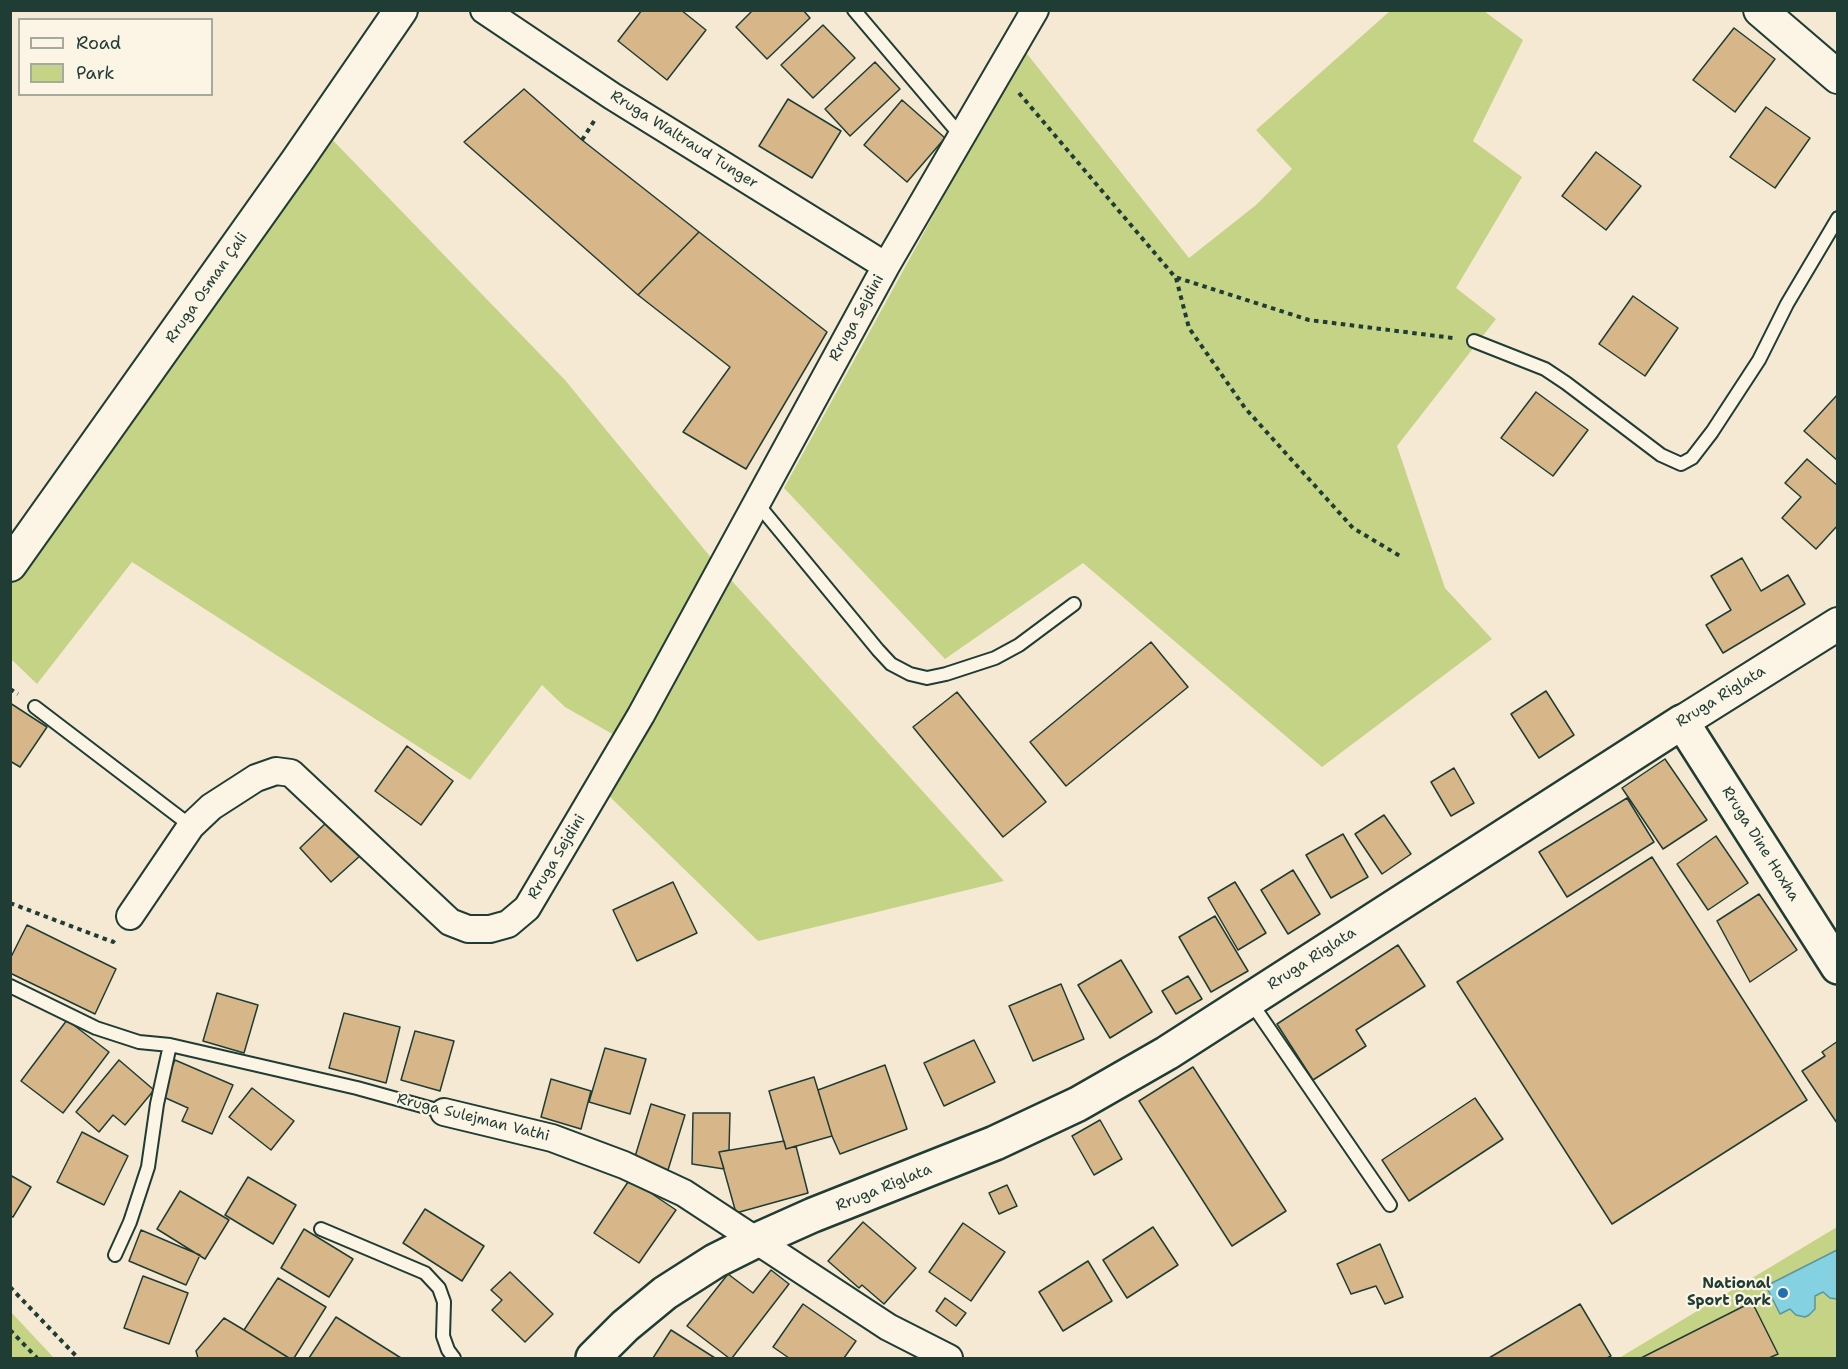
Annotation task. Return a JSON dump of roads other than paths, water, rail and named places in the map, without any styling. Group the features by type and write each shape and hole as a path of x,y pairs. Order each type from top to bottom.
{"main road":[{"name":"Rruga Dine Hoxha","path":"1682,722 1838,967"},
{"name":"Rruga Riglata","path":"593,1359 625,1326 665,1293 715,1262 757,1240 994,1143 1078,1104 1167,1053 1682,722"}],"street":[{"name":"Rruga Osman Çali","path":"10,565 283,181 401,10"},
{"name":"Rruga Waltraud Tunger","path":"484,10 612,96 886,266"},
{"name":"Rruga Sejdini","path":"130,916 191,826 212,807 256,778 276,771 291,773 450,922 468,929 490,929 508,924 527,908 641,715 886,266 1035,10"},
{"path":"1760,10 1838,78"},
{"name":"Rruga Riglata","path":"1682,722 1838,624"},
{"name":"Rruga Sulejman Vathi","path":"444,1112 552,1138 624,1165 684,1193 888,1327 949,1359"}],"lane":[{"path":"854,10 961,136"},
{"path":"1474,341 1545,369 1661,455 1681,464 1692,458 1712,432 1759,360 1787,304 1838,218"},
{"path":"756,502 878,650 891,664 910,674 927,678 995,658 1019,645 1074,604"},
{"path":"35,707 191,826"},
{"name":"Rruga Sulejman Vathi","path":"10,986 96,1028 139,1042 170,1045 357,1088 444,1112"},
{"path":"1249,1000 1390,1205"},
{"path":"115,1255 130,1222 148,1167 157,1104 170,1045"},
{"path":"321,1228 425,1273 439,1288 444,1302 443,1336 454,1359"}],"water":[{"path":"1837,1250 1837,1299 1830,1298 1823,1292 1815,1296 1815,1309 1809,1315 1805,1317 1796,1315 1790,1309 1780,1314 1766,1286"}],"place":[{"name":"National Sport Park","path":"1783,1293"}]}
